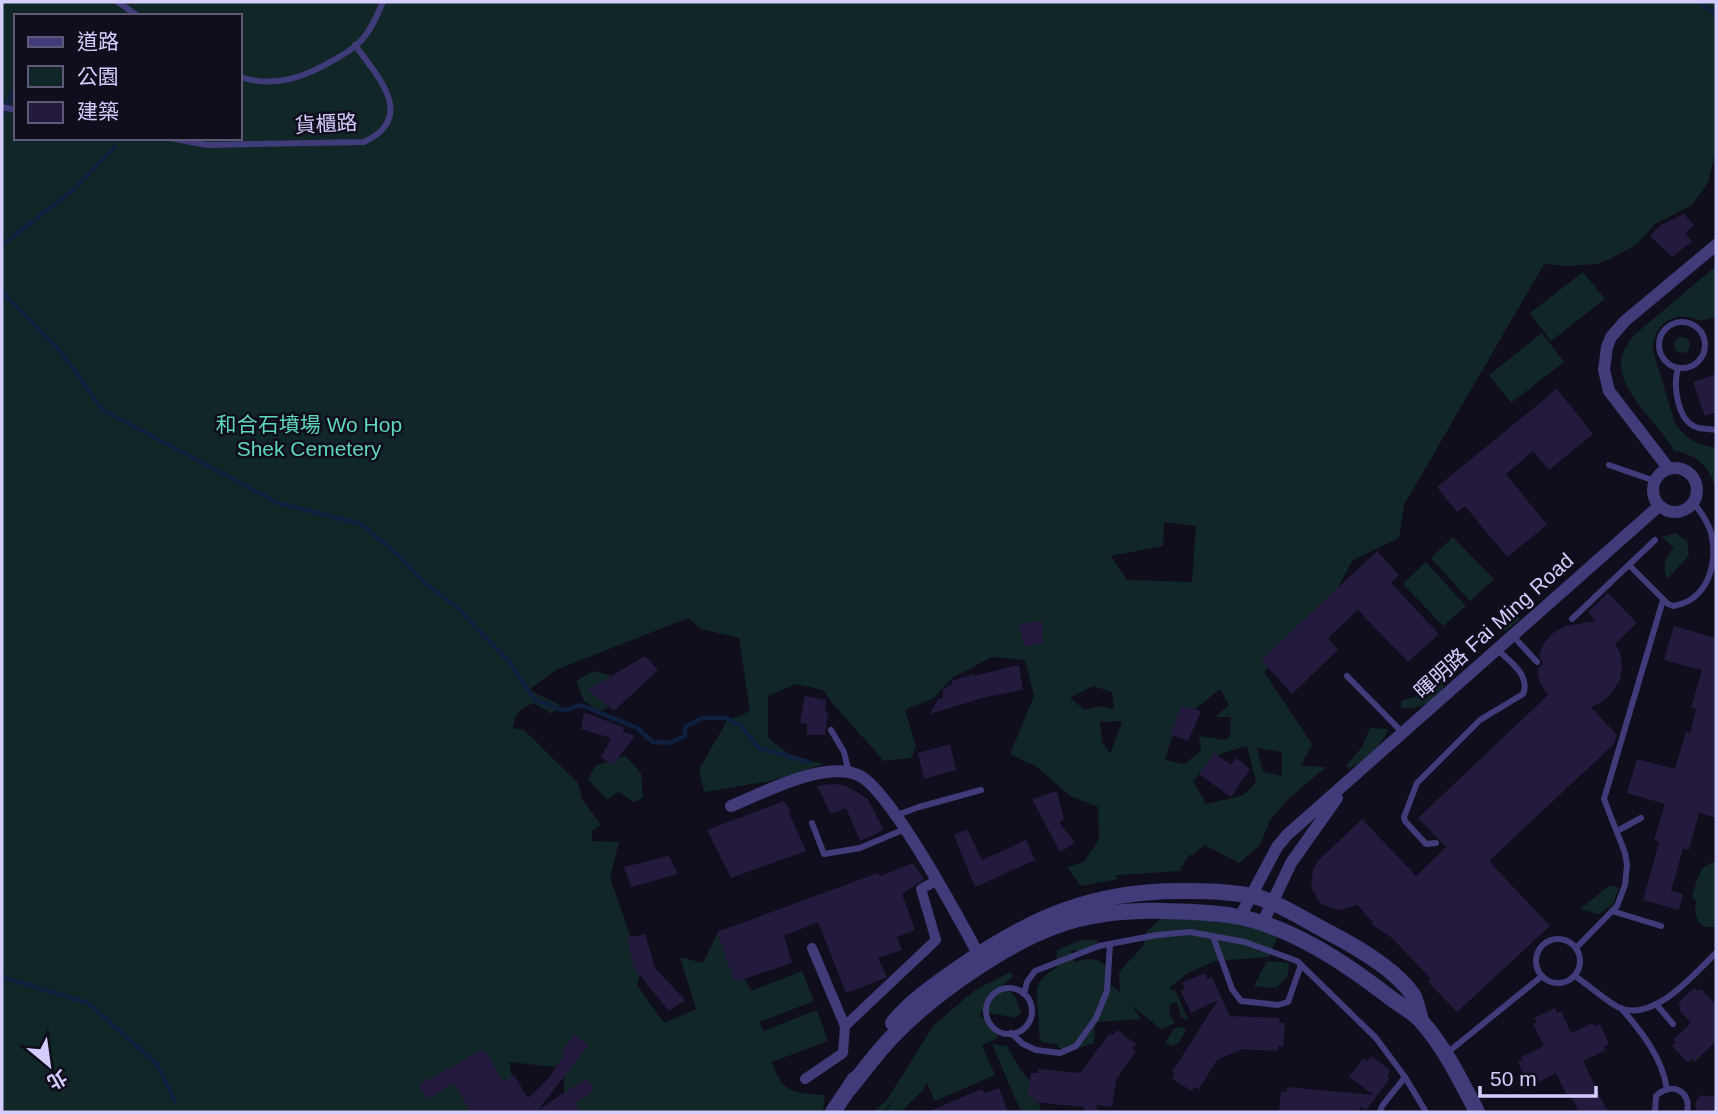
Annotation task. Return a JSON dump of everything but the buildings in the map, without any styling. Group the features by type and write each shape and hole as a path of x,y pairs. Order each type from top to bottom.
{"street":[{"path":"1669,469 1609,391 1604,370 1607,347 1611,337 1625,321 1716,244"},
{"path":"1669,469 1682,469 1693,477 1698,490 1694,503 1677,513 1659,506 1653,494 1655,481 1669,469"},
{"name":"暉明路 Fai Ming Road","path":"1240,917 1277,847 1287,835 1659,506"},
{"path":"731,806 807,776 825,772 859,775 873,786 905,829 981,959"},
{"name":"暉明路 Fai Ming Road","path":"1262,924 1290,863 1354,775"},
{"path":"845,1026 936,940 921,890 936,881"},
{"path":"834,1112 889,1040 981,959 1025,927 1096,899 1139,892 1209,891 1250,896 1271,903 1355,946 1389,971 1413,995 1421,1020"},
{"path":"981,959 1052,927 1103,914 1132,910 1240,917 1298,939 1351,968 1421,1020 1446,1054 1477,1112"},
{"path":"805,1079 843,1053 845,1026 812,948"}],"lane":[{"path":"118,2 135,14"},
{"path":"242,78 256,82 280,82 315,71 365,37 383,2"},
{"name":"貨櫃路","path":"181,140 207,145 364,142 378,135 386,128 391,116 386,89 355,45"},
{"path":"1683,321 1701,331 1705,351 1698,363 1678,368 1665,362 1659,343 1664,330 1683,321"},
{"path":"1678,368 1675,386 1686,419 1698,428 1716,429"},
{"path":"1609,465 1655,481"},
{"path":"1629,565 1668,604 1679,605 1697,595 1705,587 1715,566 1713,527 1694,503"},
{"path":"1572,619 1655,540"},
{"path":"1576,948 1620,900 1627,865 1604,799 1663,600"},
{"path":"1512,635 1536,662"},
{"path":"1436,843 1426,844 1405,821 1412,791 1480,720 1518,697 1526,689 1523,676 1497,649"},
{"path":"1348,676 1403,733"},
{"path":"831,730 844,752 849,773"},
{"path":"895,816 981,790"},
{"path":"1617,831 1641,818"},
{"path":"812,823 824,855 860,848 905,829"},
{"path":"1612,911 1661,926"},
{"path":"1024,994 1027,982 1035,971 1110,944 1190,932 1245,942 1297,961 1376,1038 1405,1077 1426,1112"},
{"path":"1213,936 1233,989 1241,1001 1278,1005 1288,1002 1301,965"},
{"path":"1557,939 1571,943 1576,948 1581,962 1575,976 1569,981 1555,983 1542,976 1536,964 1536,956 1544,944 1557,939"},
{"path":"1011,1033 1023,1044 1037,1050 1060,1054 1076,1046 1096,1018 1107,991 1110,944"},
{"path":"1621,1008 1638,1009 1656,1004 1672,995 1716,953"},
{"path":"1446,1054 1542,976"},
{"path":"1575,976 1621,1008 1645,1034 1666,1080 1667,1089"},
{"path":"1004,988 1018,990 1024,994 1029,1000 1031,1015 1023,1028 1011,1033 1001,1032 989,1022 986,1009 992,995 1004,988"},
{"path":"1656,1004 1673,1024"},
{"path":"1380,1112 1405,1077"},
{"path":"1655,1112 1657,1096 1667,1089 1676,1089 1685,1095 1689,1106 1687,1112"}],"green space":[{"name":"和合石墳場 Wo Hop Shek Cemetery","path":"2,2 1716,2 1716,151 1708,183 1692,205 1655,224 1637,244 1612,258 1598,264 1544,264 1404,505 1399,538 1353,560 1320,620 1264,672 1312,744 1301,766 1326,767 1288,799 1271,819 1259,846 1239,863 1205,845 1189,855 1180,871 1120,875 1115,876 1119,879 1081,886 1067,867 1084,862 1099,839 1098,807 1070,796 1037,767 1010,754 1034,696 1025,660 992,657 952,678 934,698 905,710 916,746 911,758 884,761 823,690 796,684 768,696 768,738 793,757 824,764 771,781 704,792 699,769 727,721 750,711 739,638 701,629 688,618 556,670 529,690 560,705 552,714 534,703 529,705 519,712 513,728 524,730 578,783 582,799 601,825 592,831 592,841 619,842 610,878 641,966 637,985 664,1023 696,1009 680,957 703,963 720,928 751,991 802,971 814,1001 760,1022 763,1031 817,1010 828,1041 772,1062 780,1080 791,1090 825,1095 823,1112 564,1112 564,1068 509,1062 519,1112 2,1112","holes":["1164,522 1196,526 1192,582 1127,580 1111,556 1163,546","1093,686 1112,692 1114,709 1102,706 1085,710 1070,698","1220,689 1229,705 1215,717 1231,717 1230,737 1226,740 1199,736 1201,751 1184,764 1165,760 1176,725","1122,721 1110,754 1102,742 1100,722","1247,746 1256,782 1244,795 1206,804 1193,781 1214,756","1257,748 1282,752 1282,776 1263,772"]},
{"path":"1716,266 1716,317 1700,321 1682,316 1667,321 1657,333 1653,351 1675,423 1693,440 1716,448 1716,489 1706,468 1690,455 1674,451 1641,408 1626,384 1621,361 1633,336"},
{"path":"1583,272 1605,299 1551,341 1530,313"},
{"path":"1542,333 1564,362 1511,403 1489,375"},
{"path":"1679,337 1685,337 1690,345 1688,351 1679,353 1674,348 1674,342"},
{"path":"1676,533 1687,541 1689,555 1667,579 1665,562 1674,547 1662,537"},
{"path":"1453,537 1494,579 1470,601 1431,558"},
{"path":"1426,562 1466,606 1443,626 1403,584"},
{"path":"1515,607 1520,619 1506,631 1500,623 1508,611"},
{"path":"594,671 626,680 607,708 599,711 584,701 576,681"},
{"path":"1438,679 1444,686 1431,701 1420,706 1401,708 1401,701 1415,697"},
{"path":"1370,728 1388,729 1373,752 1350,768 1346,766 1362,747"},
{"path":"625,756 641,773 643,798 634,802 618,792 607,800 588,779 595,766"},
{"path":"1716,862 1716,927 1706,927 1698,922 1696,901 1692,897 1702,870 1710,863"},
{"path":"1610,885 1619,888 1613,904 1599,914 1580,909"},
{"path":"1229,911 1279,934 1269,957 1215,961 1188,973 1170,987 1173,992 1175,989 1188,1020 1181,1017 1177,1002 1170,1004 1169,1014 1175,1023 1161,1029 1131,1005 1141,1019 1098,1022 1095,1026 1094,1043 1064,1053 1056,1044 1041,1042 1037,990 1044,977 1056,968 1057,950 1081,940 1098,940 1093,952 1071,950 1075,962 1092,959 1107,966 1108,983 1120,992 1119,972 1144,945 1146,932 1161,918"},
{"path":"1267,961 1289,963 1288,976 1276,988 1254,986"},
{"path":"1010,972 1013,976 1003,985 1016,998 1021,1012 1016,1018 981,1011 980,1017 992,1021 998,1038 982,1045 995,1075 935,1101 927,1083 901,1112 885,1112 899,1092 883,1112 872,1112 886,1101 934,1025 975,990"},
{"path":"1183,1027 1186,1031 1179,1042 1173,1046 1165,1043 1174,1028"},
{"path":"992,1044 1007,1046 1030,1081 1042,1112 1021,1112"}],"waterway":[{"path":"1700,2 1716,15"},
{"path":"2,116 14,89"},
{"path":"2,245 72,191 115,147"},
{"path":"2,292 61,352 103,410 278,503 361,524 397,554 425,583 457,607 511,664 536,700 567,710 581,705 637,728 653,742 669,743 685,736 685,727 702,718 726,718 740,725 759,748 809,762"},
{"path":"2,977 88,1003 157,1064 175,1101"}]}
